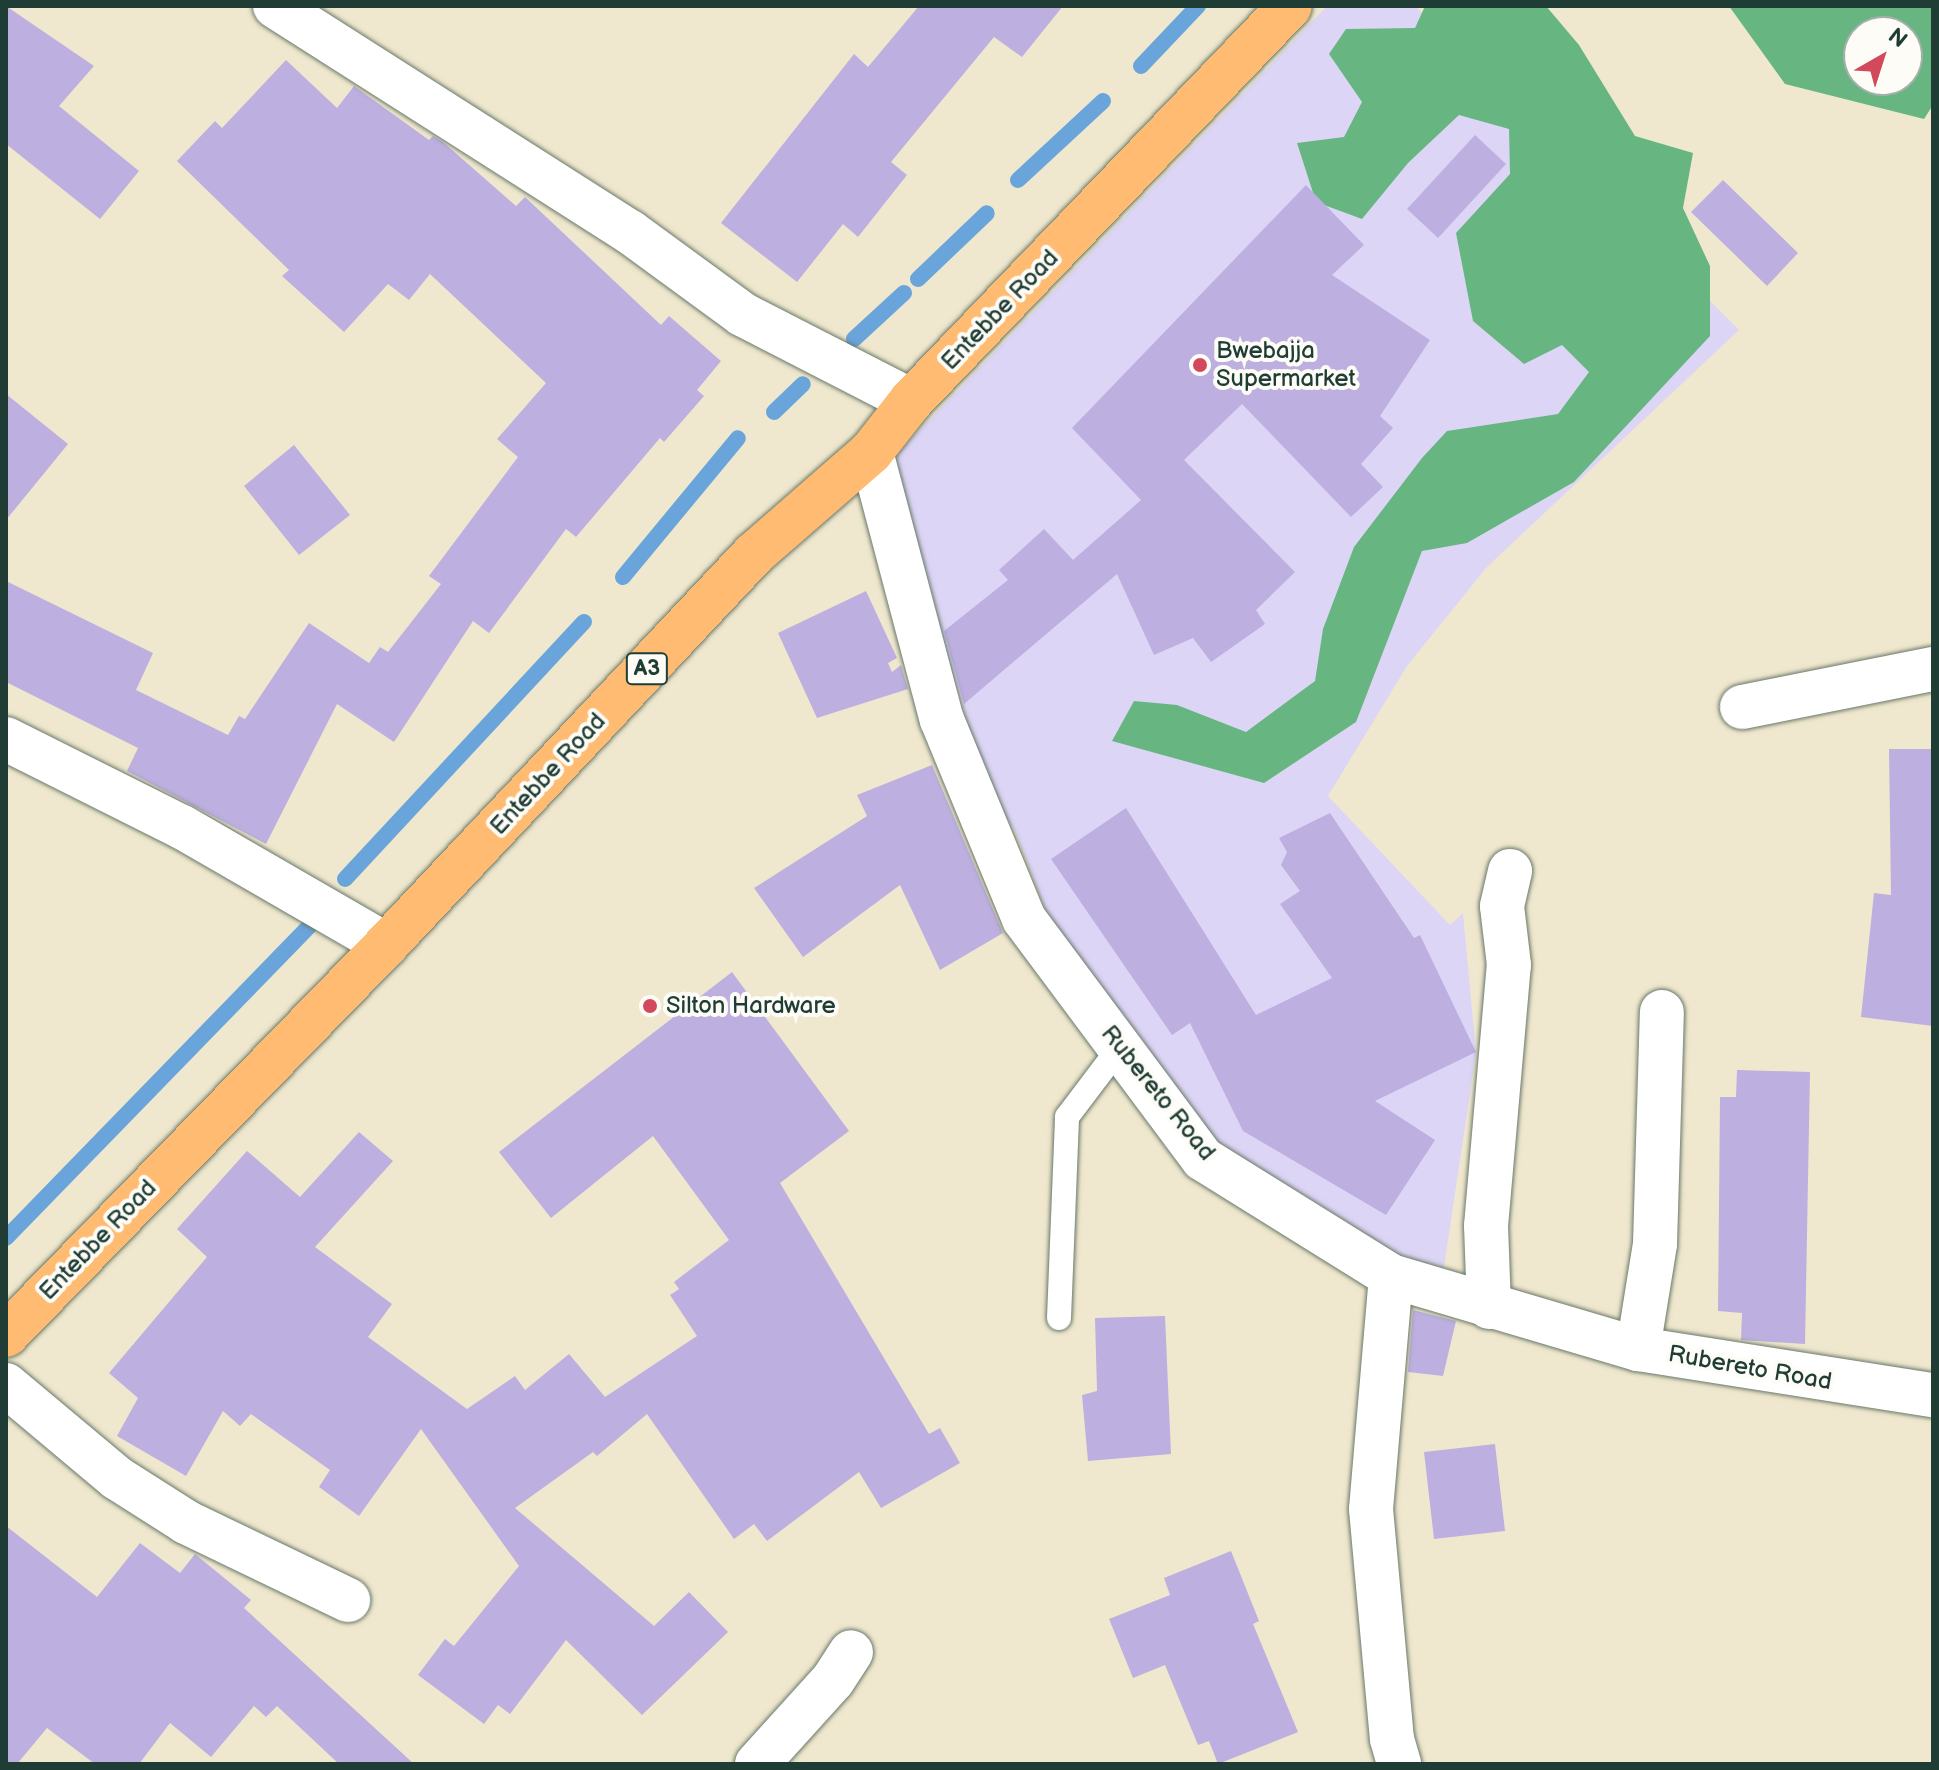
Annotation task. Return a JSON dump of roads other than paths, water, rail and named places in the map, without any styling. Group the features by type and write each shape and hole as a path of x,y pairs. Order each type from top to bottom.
{"main road":[{"name":"Entebbe Road","path":"6,1335 386,945 754,554 871,452 911,401 1290,6"}],"street":[{"path":"275,6 630,232 742,314 911,401"},
{"name":"Rubereto Road","path":"871,452 942,720 1024,919 1203,1159 1391,1276 1638,1349 1933,1395"},
{"path":"1742,707 1933,669"},
{"path":"6,739 182,827 386,945"},
{"path":"1489,1307 1486,1226 1509,965 1502,906 1510,871"},
{"path":"1638,1349 1655,1244 1662,1012"},
{"path":"1391,1276 1371,1509 1392,1739 1399,1764"},
{"path":"6,1385 117,1478 186,1522 348,1600"},
{"path":"757,1764 851,1652"}],"lane":[{"path":"1059,1318 1067,1117 1120,1047"}],"waterway":[{"path":"1141,66 1198,6"},
{"path":"1018,180 1103,101"},
{"path":"918,279 987,213"},
{"path":"854,339 904,293"},
{"path":"774,412 803,384"},
{"path":"623,577 738,438"},
{"path":"345,879 584,622"},
{"path":"6,1238 313,922"}],"place":[{"name":"Bwebajja Supermarket","path":"1200,365"},
{"name":"Silton Hardware","path":"650,1006"}]}
